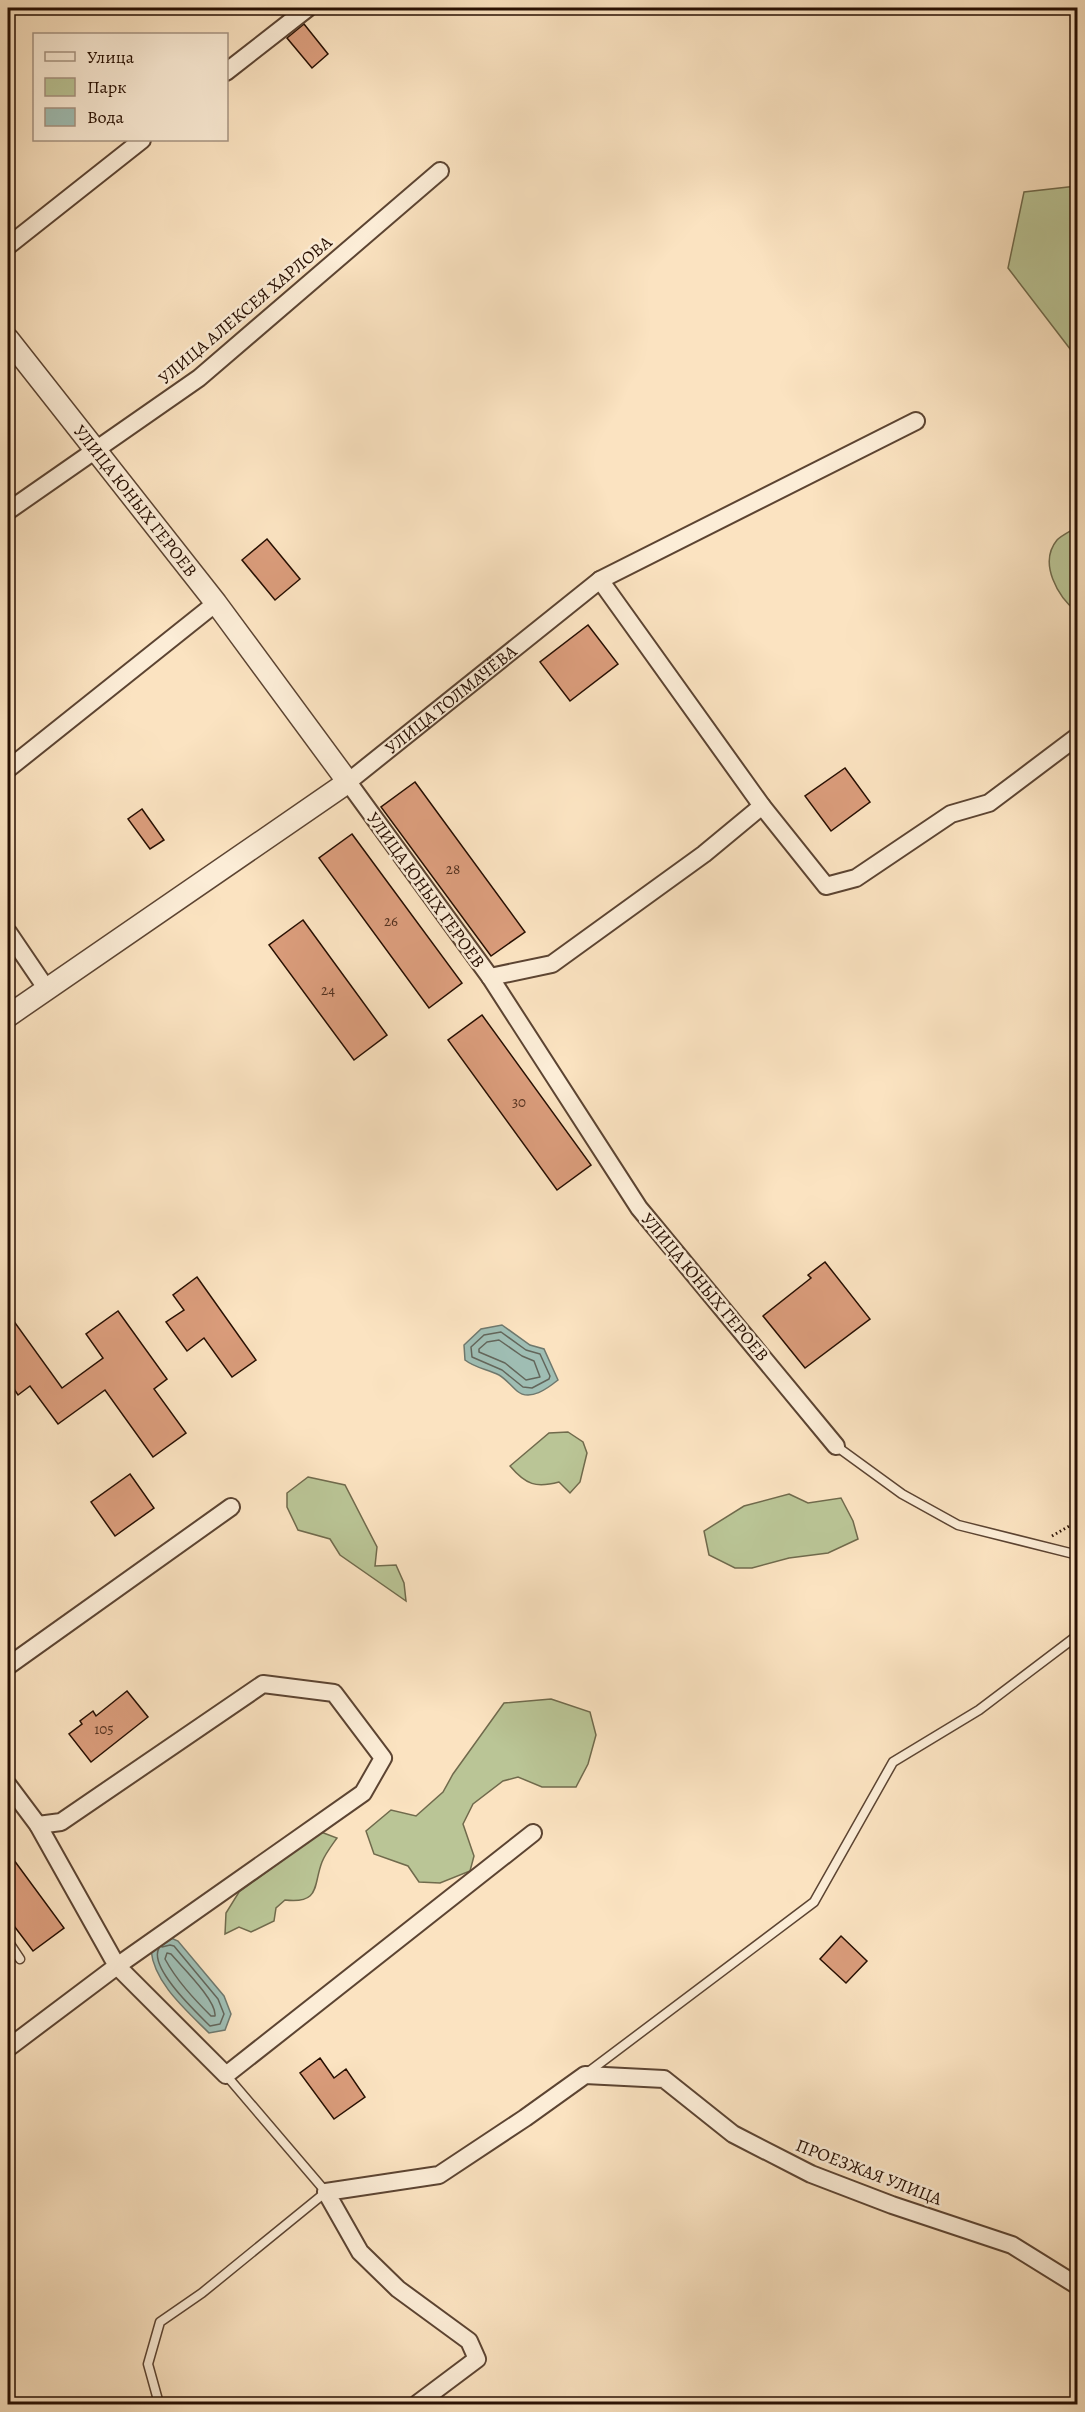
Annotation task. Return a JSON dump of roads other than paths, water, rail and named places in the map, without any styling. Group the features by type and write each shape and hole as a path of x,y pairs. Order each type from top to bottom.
{"street":[{"path":"228,70 308,8"},
{"path":"8,246 141,141"},
{"name":"УЛИЦА АЛЕКСЕЯ ХАРЛОВА","path":"8,511 199,378 440,171"},
{"name":"УЛИЦА ЮНЫХ ГЕРОЕВ","path":"8,339 94,452 216,603 490,977 639,1208 836,1446"},
{"name":"УЛИЦА ТОЛМАЧЁВА","path":"8,1016 348,782 600,580 916,421"},
{"path":"600,580 762,806 826,886 856,878 951,814 989,803 1077,736"},
{"path":"8,769 216,603"},
{"path":"490,977 552,964 704,854 762,806"},
{"path":"8,932 46,988"},
{"path":"8,1666 231,1507"},
{"path":"8,2049 117,1966 363,1793 383,1758 334,1693 263,1684 61,1822 38,1825"},
{"path":"8,1785 38,1825 117,1966 226,2075 532,1833"},
{"path":"417,2404 477,2360 469,2341 398,2289 360,2252 326,2192 439,2175 585,2075"},
{"name":"ПРОЕЗЖАЯ УЛИЦА","path":"585,2075 664,2079 733,2134 811,2174 892,2205 1012,2245 1077,2286"}],"lane":[{"path":"836,1446 902,1494 958,1525 1077,1555"},
{"path":"585,2075 814,1902 893,1762 980,1710 1077,1635"},
{"path":"8,1941 20,1959"},
{"path":"158,2400 148,2364 159,2322 202,2294 326,2192 226,2075"}],"water":[{"path":"502,1325 530,1345 544,1349 558,1380 539,1393 522,1394 499,1375 465,1360 464,1345 481,1329"},
{"path":"171,1938 178,1941 224,1996 231,2014 225,2030 209,2033 172,1995 158,1974 151,1950"}]}
